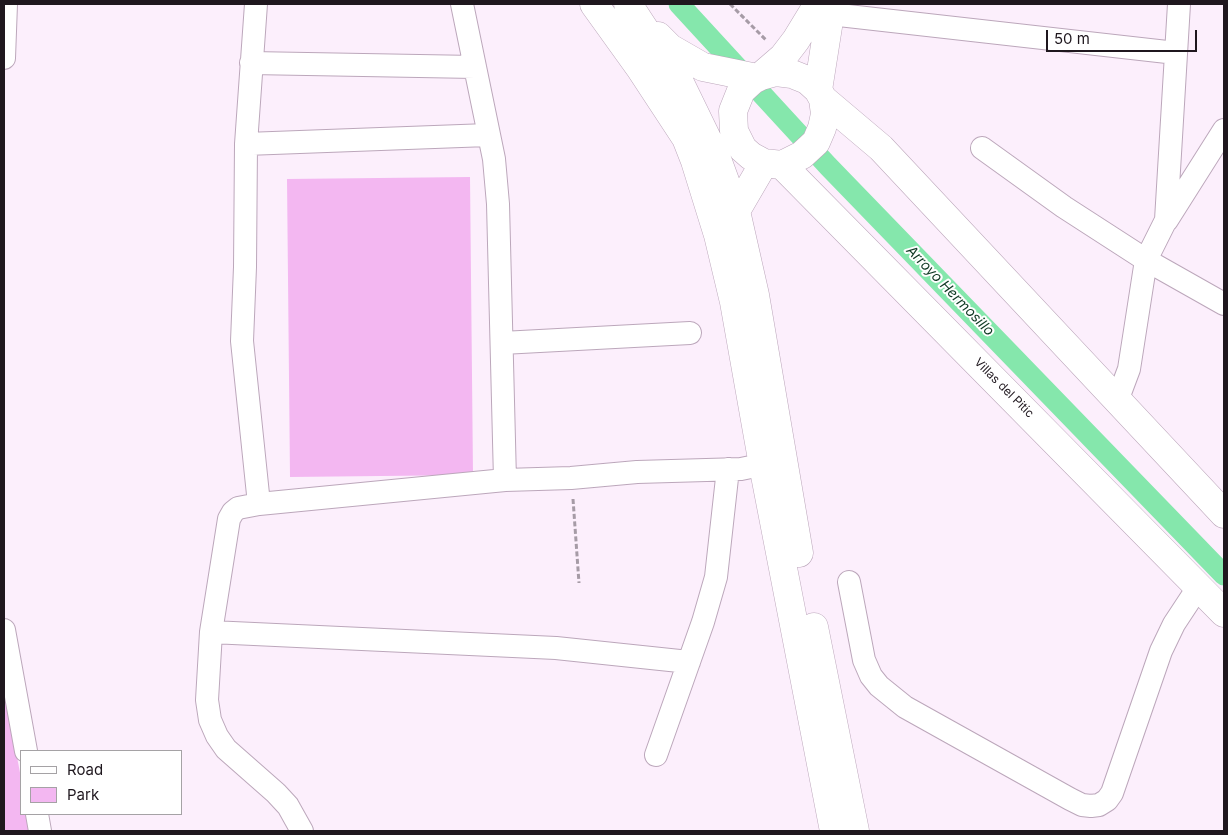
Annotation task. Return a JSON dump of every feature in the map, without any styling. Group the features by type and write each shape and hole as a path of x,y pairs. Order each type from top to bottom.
{"main road":[{"path":"594,4 700,146 736,211 755,295 774,462 834,831"},
{"path":"700,146 751,82 783,57 825,7"},
{"path":"736,211 783,156 822,128 825,114 821,95 825,7"},
{"path":"632,9 681,85 700,146 734,302 800,558 855,831"},
{"path":"632,9 670,48 703,67 751,82"},
{"path":"783,156 738,140 734,131 733,111 751,82 776,72 792,74 807,80 821,95 881,148 1224,514"},
{"path":"700,146 737,159 783,156"},
{"name":"Villas del Pitic","path":"783,156 1224,613"}],"street":[{"path":"4,58 6,4"},
{"path":"256,4 246,144 242,341 260,504"},
{"path":"462,4 494,159 498,204 505,480"},
{"path":"1166,220 1179,4"},
{"path":"825,7 1176,52"},
{"path":"251,62 475,67"},
{"path":"1117,401 1129,368 1146,260 1166,220 1224,130"},
{"path":"246,144 488,135"},
{"path":"982,148 1064,207 1146,260 1224,304"},
{"path":"502,343 690,332"},
{"path":"302,831 288,806 276,793 226,749 217,736 210,720 207,700 211,632 229,519 238,508 260,504 505,480 571,478 637,472 741,470 774,462"},
{"path":"656,754 689,662 716,577 728,469"},
{"path":"849,582 864,660 871,676 879,686 905,707 1070,799 1082,805 1090,806 1099,805 1112,794 1161,651 1174,624 1199,586"},
{"path":"4,630 26,750"},
{"path":"211,632 556,648 689,662"},
{"path":"37,815 40,831"}],"path":[{"path":"730,4 783,57"},
{"path":"571,478 579,583"}],"green space":[{"path":"470,177 473,475 290,477 287,179"},
{"path":"4,688 20,773 20,815 28,815 32,831 4,831"}],"waterway":[{"name":"Arroyo Hermosillo","path":"679,4 828,166 1224,575"}]}
